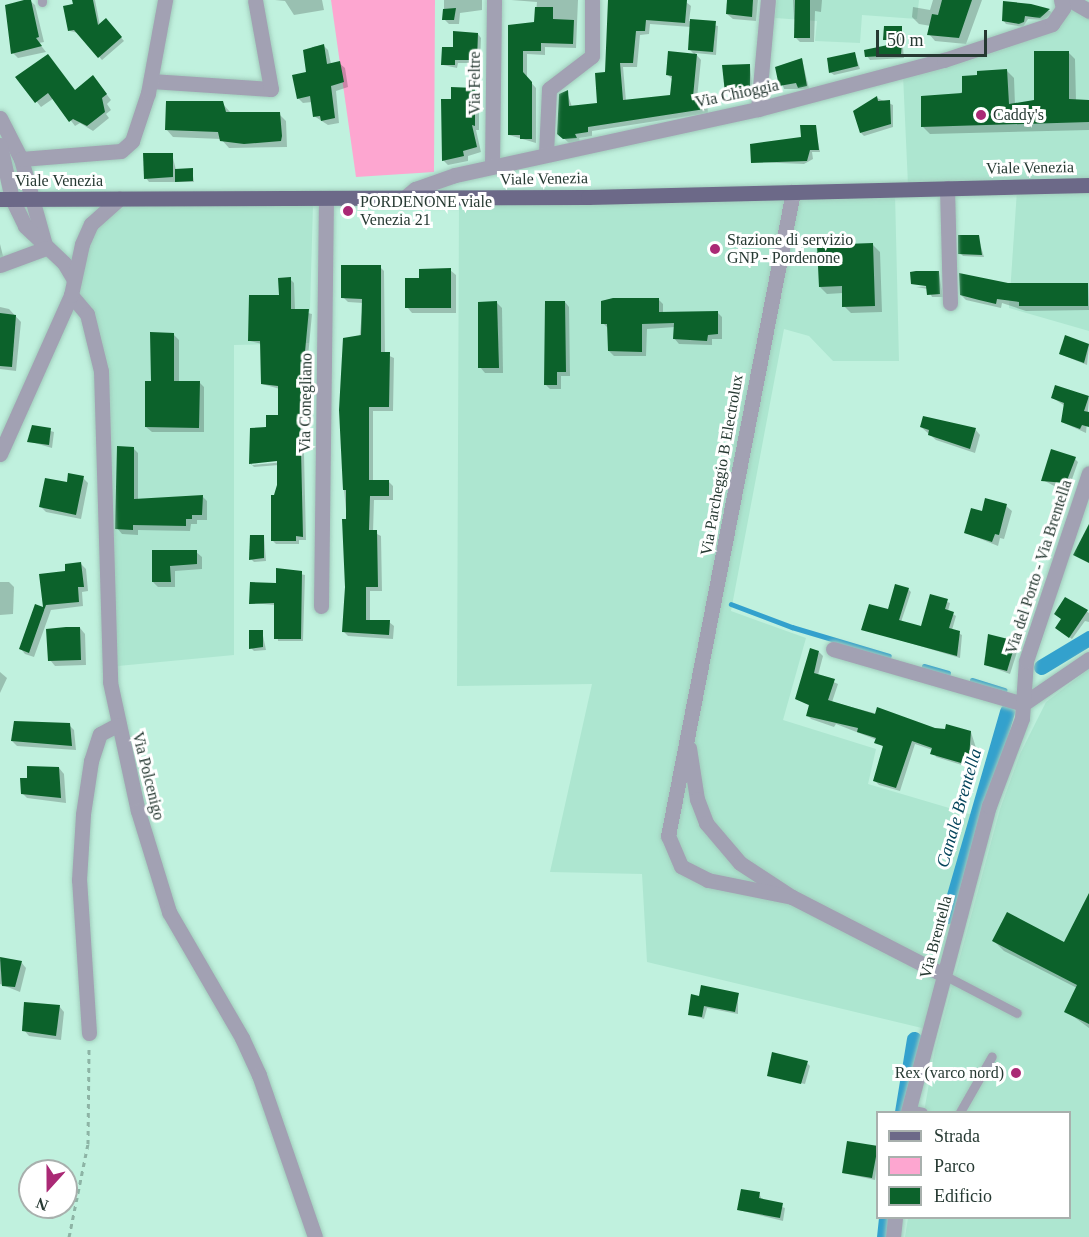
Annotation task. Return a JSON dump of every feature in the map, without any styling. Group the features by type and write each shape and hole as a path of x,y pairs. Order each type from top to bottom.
{"main road":[{"name":"Viale Venezia","path":"6,199 326,200 1089,185"}],"street":[{"path":"21,159 122,151 141,121 151,81 165,0"},
{"path":"151,81 271,88 255,0"},
{"name":"Via Feltre","path":"492,166 494,0"},
{"path":"546,153 549,89 592,56 592,0"},
{"path":"758,109 768,0"},
{"name":"Via Chioggia","path":"403,199 415,189 492,166 758,109 944,60 1052,24 1063,8 1061,0"},
{"path":"1070,0 1089,11"},
{"path":"0,118 21,159 46,248"},
{"path":"0,145 6,199 25,226 64,263 73,278"},
{"path":"947,188 950,303"},
{"name":"Via Parcheggio B Electrolux","path":"792,897 708,880 681,866 668,836 675,789 689,745 793,192"},
{"path":"0,454 71,295 73,278 91,224 119,199"},
{"name":"Via Conegliano","path":"321,606 326,200"},
{"path":"0,265 46,248"},
{"name":"Via Polcenigo","path":"71,295 87,314 101,371 106,629 117,725 169,912 242,1038 259,1075 315,1237"},
{"name":"Via del Porto - Via Brentella","path":"1023,704 1024,673 1089,472"},
{"path":"832,649 1023,704 1089,660"},
{"name":"Via Brentella","path":"914,1111 944,975 989,806 1023,704"},
{"path":"89,1033 79,880 83,813 91,761 100,734 117,725"},
{"name":"Via Parcheggio B Electrolux","path":"689,745 697,799 706,824 740,863 792,897 944,975"},
{"path":"730,883 740,863"},
{"path":"893,1237 896,1219"}],"lane":[{"path":"944,975 1017,1013"},
{"path":"961,1111 992,1056"}],"path":[{"path":"69,1237 88,1144 89,1033"}],"shaded area":[{"path":"777,0 919,0 917,19 862,15 860,43 815,41 817,21 775,18"},
{"path":"1066,3 1089,16 1089,181 908,185 903,75 1029,37"},
{"path":"1089,189 1089,331 1009,308 1017,190"},
{"path":"895,193 899,361 833,361 809,336 784,329 731,611 806,638 783,720 876,749 868,784 983,818 926,1029 647,962 642,874 550,872 592,684 457,686 459,203"},
{"path":"313,205 309,343 234,345 234,655 118,666 110,529 107,376 75,293 83,256 95,227 120,207"},
{"path":"1089,669 1089,1237 905,1237 908,1219 1071,1219 1071,1111 924,1111 935,1049 1000,809 1020,754 1046,702"}],"green space":[{"path":"331,0 435,0 434,172 356,177"}],"building":[{"path":"31,0 39,37 36,38 42,46 11,54 5,5"},
{"path":"72,0 93,0 98,25 106,18 122,37 98,58 74,30 68,31 63,6 73,4"},
{"path":"608,0 687,0 685,23 646,20 645,31 636,31 633,63 620,63 623,100 670,95 672,76 666,75 668,51 697,54 693,97 703,96 705,109 588,127 588,132 575,134 577,138 563,139 557,134 559,94 568,90 569,106 597,103 595,73 605,72"},
{"path":"727,0 753,0 752,17 726,14"},
{"path":"795,0 810,0 810,38 794,38"},
{"path":"942,0 972,0 959,38 927,35 932,14 938,15"},
{"path":"1003,1 1050,9 1040,18 1025,16 1024,22 1019,24 1002,21"},
{"path":"535,7 553,7 553,19 574,20 573,44 541,43 541,51 523,51 523,72 532,82 532,139 520,139 520,135 508,135 508,25 534,22"},
{"path":"456,8 454,20 442,20 443,9"},
{"path":"690,19 716,21 713,52 688,50"},
{"path":"884,26 902,26 902,40 883,40"},
{"path":"453,31 478,33 477,60 455,60 455,65 441,65 442,47 453,47"},
{"path":"902,42 901,55 865,57 864,50"},
{"path":"324,44 327,64 340,61 344,82 331,86 335,118 321,121 320,116 313,117 310,96 297,99 292,75 306,72 303,50"},
{"path":"1034,51 1069,51 1069,99 1089,100 1089,122 921,127 921,96 962,93 962,76 977,75 977,71 1007,69 1009,104 1034,100"},
{"path":"855,52 858,66 829,73 827,58"},
{"path":"48,54 75,90 93,75 107,94 102,98 105,112 87,126 73,119 69,122 48,93 35,103 15,77"},
{"path":"802,58 807,86 798,88 796,83 779,86 775,67"},
{"path":"750,64 750,91 725,93 722,65"},
{"path":"451,87 475,88 475,126 472,125 477,147 463,151 464,156 442,161 441,99 451,99"},
{"path":"877,96 878,101 890,100 891,124 860,133 853,111"},
{"path":"166,101 223,101 226,112 280,112 281,141 244,144 220,141 218,132 165,130"},
{"path":"800,125 816,125 819,150 810,150 807,161 751,163 750,144 801,137"},
{"path":"143,153 173,153 173,177 144,179"},
{"path":"193,168 193,181 175,182 175,169"},
{"path":"958,235 979,235 982,255 958,254"},
{"path":"873,243 875,306 842,307 842,286 819,287 817,245"},
{"path":"341,265 381,265 381,352 390,352 389,407 369,407 369,480 389,480 389,496 370,496 369,530 377,530 378,587 366,587 366,620 390,620 389,635 342,632 345,587 342,519 346,519 346,490 343,490 339,410 343,338 361,335 362,299 341,298"},
{"path":"451,268 451,308 405,308 405,278 419,278 419,269"},
{"path":"939,271 940,294 927,295 926,286 911,284 910,272"},
{"path":"959,273 1008,283 1088,283 1088,306 1019,306 1019,302 997,299 996,304 979,300 960,295"},
{"path":"291,277 291,309 309,309 300,405 303,537 296,536 296,541 271,541 271,495 274,495 277,485 277,461 249,464 250,428 266,427 266,415 278,415 278,386 261,384 260,341 248,341 249,295 279,295 278,278"},
{"path":"613,298 659,298 659,312 718,311 718,334 708,335 707,341 673,339 674,323 642,324 642,352 608,351 607,324 601,324 601,301"},
{"path":"497,301 499,368 478,368 478,302"},
{"path":"545,301 565,301 566,372 557,372 557,385 544,385"},
{"path":"0,313 16,315 12,367 0,366"},
{"path":"150,332 174,333 174,381 200,381 199,428 145,427 145,381 151,381"},
{"path":"1065,335 1089,344 1084,363 1059,354"},
{"path":"1055,385 1089,396 1084,411 1089,412 1089,427 1082,425 1080,429 1061,422 1064,403 1051,398"},
{"path":"923,416 976,428 970,449 928,435 929,430 920,427"},
{"path":"32,425 51,428 49,445 27,442"},
{"path":"117,446 134,447 134,499 203,495 202,515 192,515 192,519 186,519 186,526 133,525 133,530 115,529"},
{"path":"1051,449 1076,457 1066,483 1041,481"},
{"path":"68,473 84,476 76,515 39,507 45,478 67,482"},
{"path":"985,498 1007,504 999,535 995,534 992,542 964,533 971,508 982,511"},
{"path":"1089,524 1089,563 1073,555"},
{"path":"250,535 264,535 264,558 249,560"},
{"path":"152,550 197,550 197,564 170,566 171,582 152,582"},
{"path":"81,562 84,587 78,587 79,602 46,605 29,653 19,649 35,604 43,607 39,574 65,571 65,564"},
{"path":"276,568 302,571 301,639 274,639 274,603 249,604 250,582 276,583"},
{"path":"895,584 909,588 899,620 921,626 930,594 948,599 945,609 954,612 949,628 960,631 957,656 861,630 869,604 888,609"},
{"path":"1065,597 1088,610 1069,638 1055,628 1061,619 1054,614"},
{"path":"80,627 81,660 48,661 46,629"},
{"path":"249,630 263,630 263,647 249,649"},
{"path":"988,634 1016,641 1007,671 984,665"},
{"path":"810,648 819,651 814,673 835,679 828,700 875,714 877,707 935,728 945,729 946,724 971,731 969,758 963,756 961,763 930,754 932,748 912,741 896,788 873,781 883,746 874,743 876,738 857,732 858,728 806,716 809,705 795,699"},
{"path":"14,721 70,723 72,746 11,741"},
{"path":"27,766 59,767 61,798 21,794 20,778 27,778"},
{"path":"1089,893 1089,1024 1064,1012 1077,985 992,941 1007,912 1064,942"},
{"path":"0,957 22,961 15,987 2,986"},
{"path":"701,985 739,993 735,1012 704,1006 702,1017 688,1015 691,994 699,996"},
{"path":"24,1002 60,1005 56,1036 22,1031"},
{"path":"772,1052 808,1061 801,1084 767,1076"},
{"path":"847,1141 876,1146 872,1178 842,1173"},
{"path":"741,1189 760,1192 759,1198 783,1203 780,1218 737,1210"}],"waterway":[{"path":"731,604 792,627 889,656"},
{"name":"Canale Brentella","path":"1041,667 1089,638"},
{"path":"924,666 948,673"},
{"path":"972,680 1005,690"},
{"name":"Canale Brentella","path":"948,916 1007,711"},
{"name":"Canale Brentella","path":"902,1111 914,1039"},
{"name":"Canale Brentella","path":"884,1237 886,1219"}],"place":[{"name":"Caddy's","path":"981,115"},
{"name":"PORDENONE viale Venezia 21","path":"348,211"},
{"name":"Stazione di servizio GNP - Pordenone","path":"715,249"},
{"name":"Rex (varco nord)","path":"1016,1073"}]}
